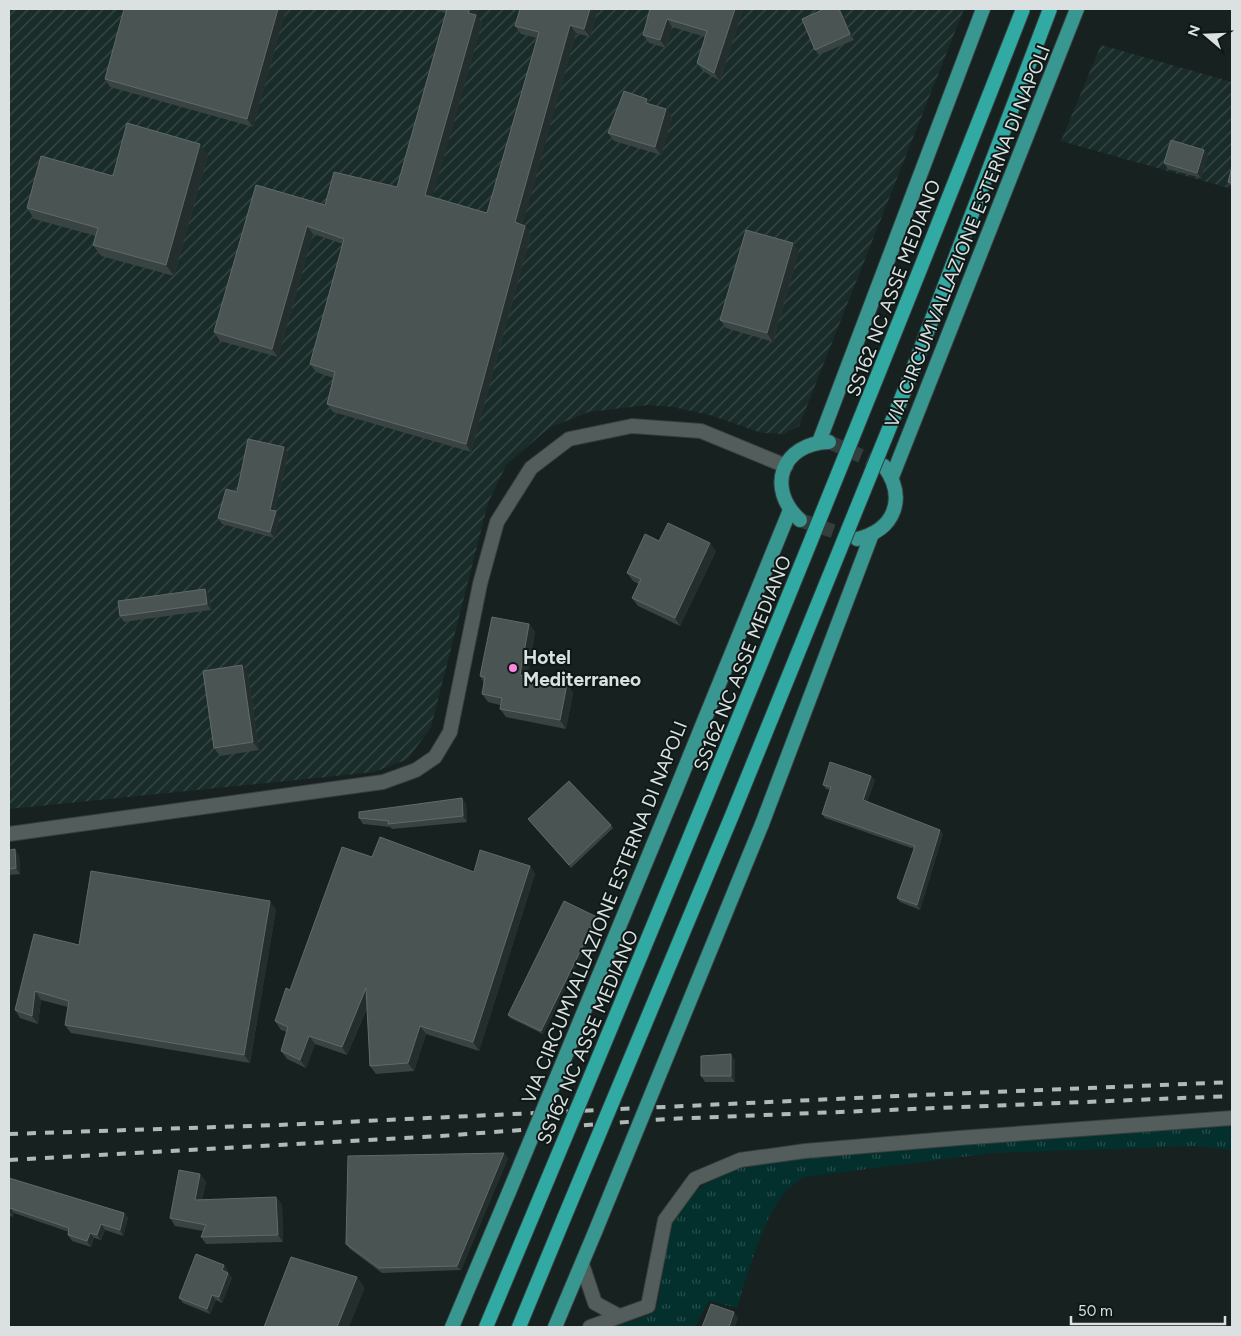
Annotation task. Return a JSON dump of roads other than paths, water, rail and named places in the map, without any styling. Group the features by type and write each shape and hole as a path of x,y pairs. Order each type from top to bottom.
{"highway":[{"name":"SS162 NC ASSE MEDIANO","path":"486,1327 705,804 865,410 1023,9"},
{"path":"519,1327 736,804 900,400 1050,9"}],"main road":[{"path":"786,466 791,457 802,448 824,442 983,9"},
{"name":"VIA CIRCUMVALLAZIONE ESTERNA DI NAPOLI","path":"857,539 882,528 891,518 896,504 896,490 888,472 1077,9"},
{"name":"VIA CIRCUMVALLAZIONE ESTERNA DI NAPOLI","path":"452,1327 675,792 795,515 783,497 781,483 786,466"},
{"name":"VIA CIRCUMVALLAZIONE ESTERNA DI NAPOLI","path":"555,1327 762,824 872,534"}],"street":[{"path":"9,834 383,782 416,770 435,757 450,732 480,584 497,522 531,468 569,439 632,426 702,431 786,466"},
{"path":"590,1327 648,1306 665,1220 694,1179 740,1160 805,1151 1232,1118"},
{"path":"582,1264 595,1303 619,1316"}],"tunnel":[{"path":"829,442 884,466"},
{"path":"800,520 856,539"}],"railway":[{"path":"9,1134 279,1125 1232,1082"},
{"path":"9,1160 441,1136 667,1119 1232,1096"}],"place":[{"name":"Hotel Mediterraneo","path":"513,668"}]}
